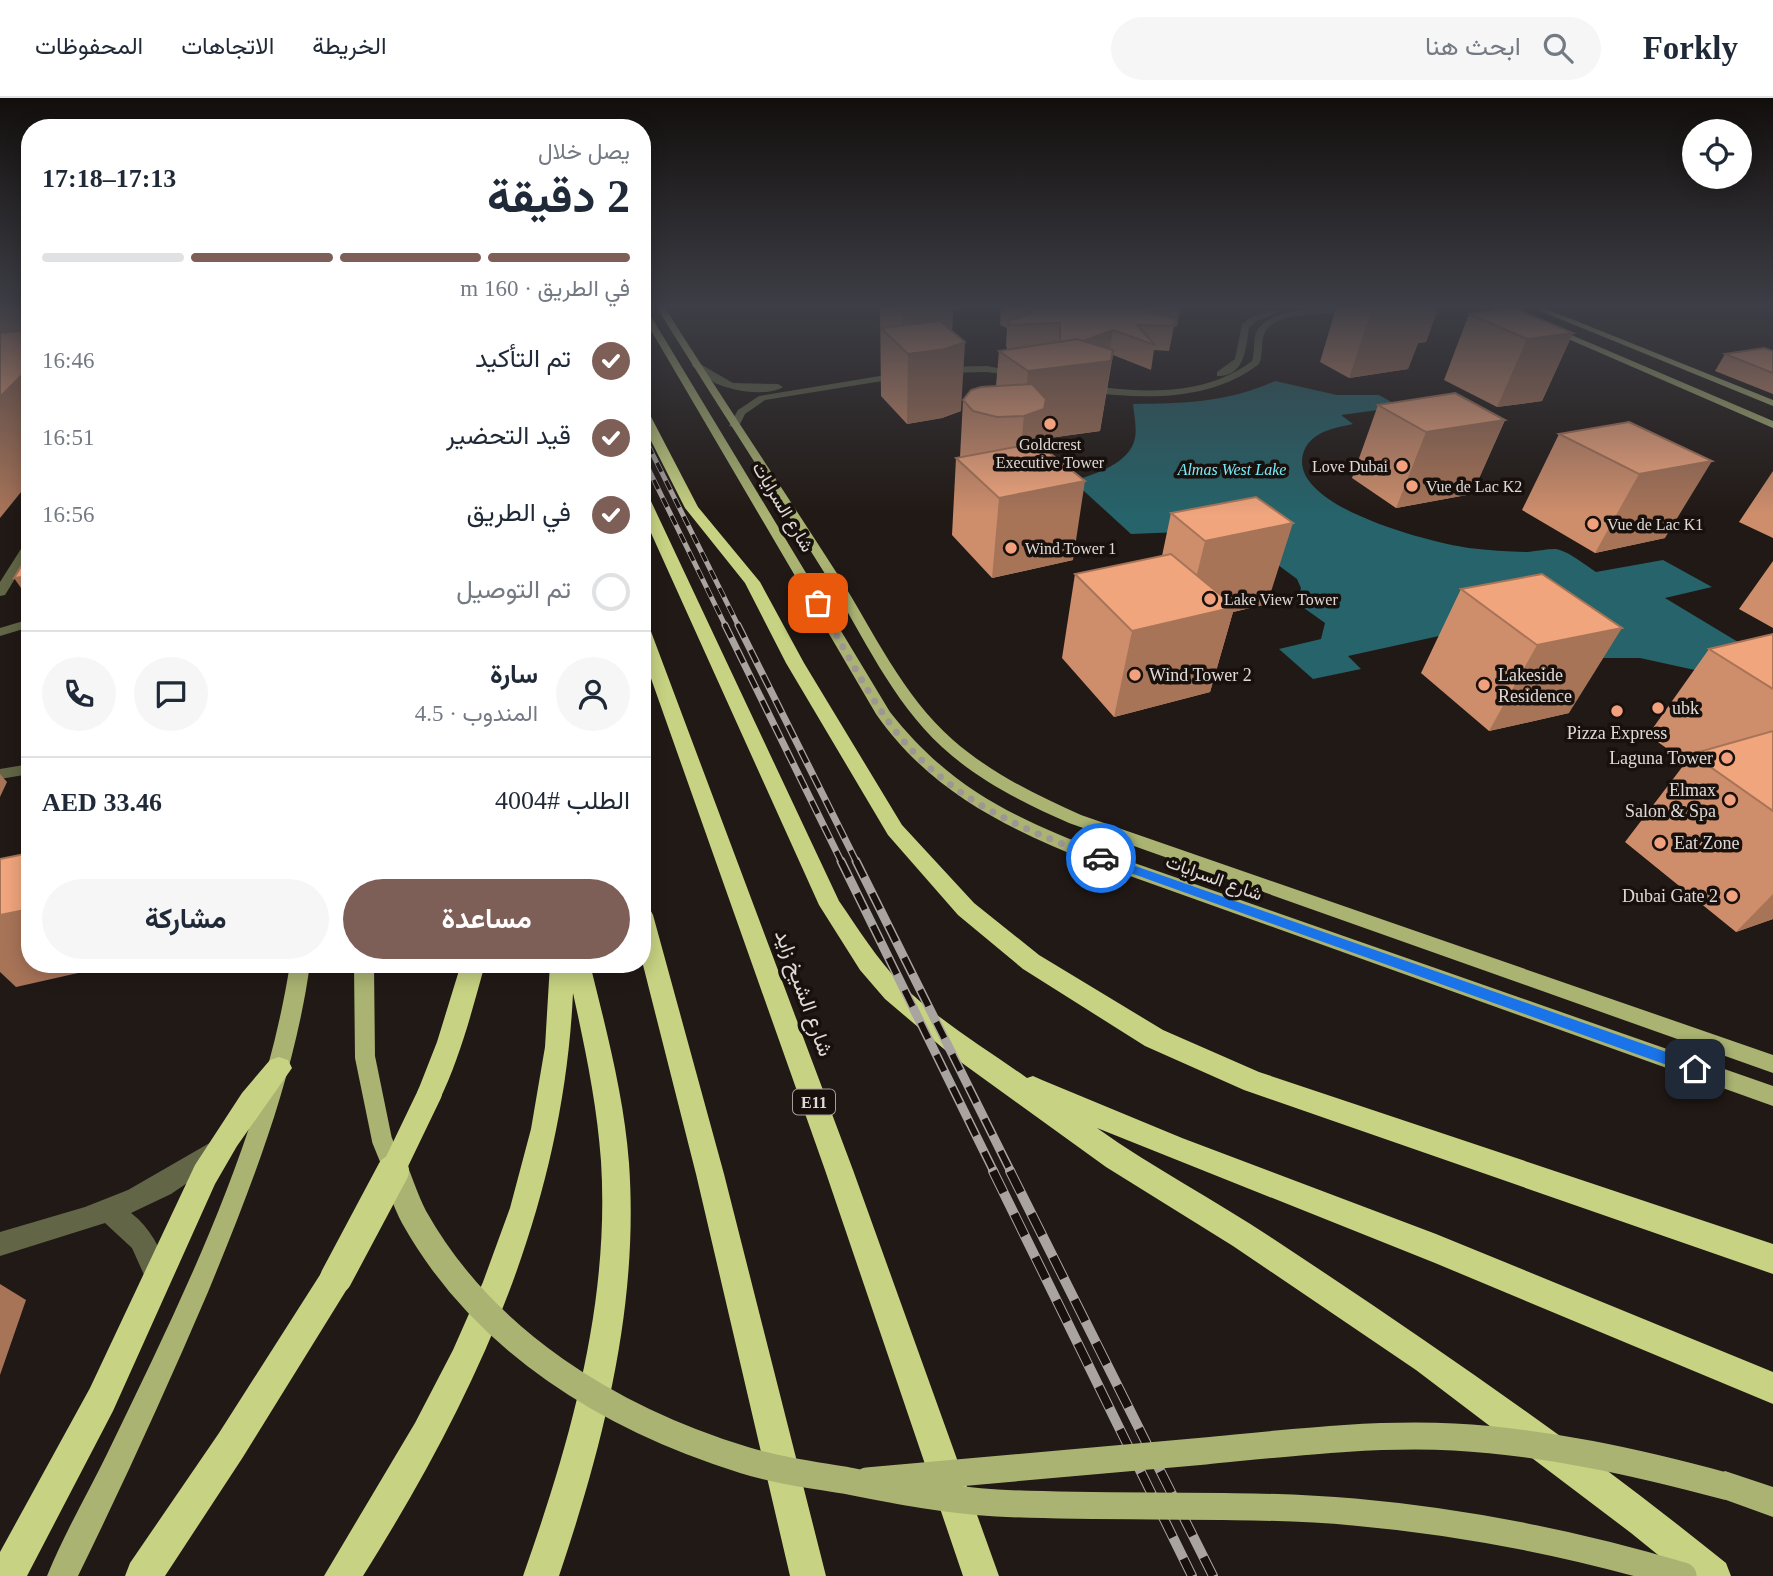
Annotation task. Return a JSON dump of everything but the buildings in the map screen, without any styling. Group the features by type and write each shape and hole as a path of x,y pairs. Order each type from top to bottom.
{"highway":[{"path":"651,428 692,508 752,582 795,663 895,830 915,856 957,900 1031,962 1069,988 1154,1038 1253,1082 1773,1259"},
{"path":"651,517 830,905 847,934 886,982 925,1020 960,1047 1116,1158 1243,1236 1427,1359 1644,1520 1713,1576"},
{"name":"شارع الشيخ زايد","path":"651,654 839,1170 981,1576"},
{"path":"651,949 710,1174 808,1576"},
{"path":"144,1576 291,1351 373,1212 430,1093 450,1042 470,973"},
{"path":"342,1576 381,1518 440,1414 485,1319 508,1261 525,1208 543,1129 559,1026 562,973"},
{"path":"541,1576 580,1454 597,1385 615,1263 617,1210 610,1117 580,973"},
{"path":"7,1576 107,1388 219,1148 247,1106 279,1068"},
{"path":"999,1073 1139,1134 1436,1249 1773,1388"}],"main road":[{"name":"شارع السرايات","path":"683,377 884,714 920,760 956,789 1012,823 1107,860 1773,1096"},
{"name":"شارع السرايات","path":"703,377 810,540 893,677 931,727 977,767 1039,803 1075,819 1773,1064"},
{"path":"1665,377 1773,425"},
{"path":"1679,377 1773,415"},
{"path":"1709,377 1773,403"},
{"path":"846,649 873,644"},
{"path":"62,1576 111,1479 167,1356 234,1196 279,1068 298,973"},
{"path":"363,973 361,1014 366,1077 386,1157 426,1239 454,1279 483,1312 517,1343 555,1372 643,1422 692,1443 743,1460 906,1494 984,1502 1250,1506 1409,1518 1524,1535 1584,1548 1683,1576"},
{"path":"853,1482 1340,1439 1452,1437 1517,1442 1595,1454 1665,1469 1773,1502"}],"street":[{"path":"715,377 721,382 759,393"},
{"path":"738,398 877,377"},
{"path":"1212,377 1159,386 1075,383 1118,391 1155,392 1222,382 1235,377"},
{"path":"734,426 741,412 759,393"},
{"path":"0,592 21,558"},
{"path":"0,632 21,626"},
{"path":"0,774 21,770"},
{"path":"0,1244 110,1212 168,1184 219,1148"},
{"path":"110,1212 128,1223 142,1238 152,1256 158,1277"}],"water":[{"name":"Almas West Lake","path":"1275,381 1337,395 1379,395 1400,407 1341,415 1353,424 1318,435 1308,444 1304,451 1304,471 1316,489 1337,505 1395,530 1451,545 1514,552 1560,550 1596,572 1663,560 1712,587 1665,598 1748,648 1713,674 1640,658 1593,658 1489,625 1348,656 1361,669 1313,679 1279,649 1321,639 1325,623 1297,603 1301,588 1297,579 1274,562 1181,532 1131,534 1073,481 1110,467 1126,455 1135,438 1133,404 1223,398"}],"railway":[{"path":"651,451 856,861"},
{"path":"651,474 726,627"},
{"path":"725,625 842,863"},
{"path":"841,861 994,1172"},
{"path":"856,861 1011,1172"},
{"path":"993,1171 1192,1576"},
{"path":"1010,1171 1213,1576"}],"way so far":[{"path":"818,603 884,714 920,760 945,782 1012,823 1101,858"}],"place":[{"name":"Goldcrest Executive Tower","path":"1050,424"},
{"name":"Love Dubai","path":"1402,466"},
{"name":"Vue de Lac K2","path":"1412,486"},
{"name":"Vue de Lac K1","path":"1593,524"},
{"name":"Wind Tower 1","path":"1011,548"},
{"name":"Lake View Tower","path":"1210,599"},
{"name":"Wind Tower 2","path":"1135,675"},
{"name":"Lakeside Residence","path":"1484,685"},
{"name":"ubk","path":"1658,708"},
{"name":"Pizza Express","path":"1617,711"},
{"name":"Laguna Tower","path":"1727,758"},
{"name":"Elmax Salon & Spa","path":"1730,800"},
{"name":"Eat Zone","path":"1660,843"},
{"name":"Dubai Gate 2","path":"1732,896"}],"route":[{"path":"1101,858 1695,1069"}]}
